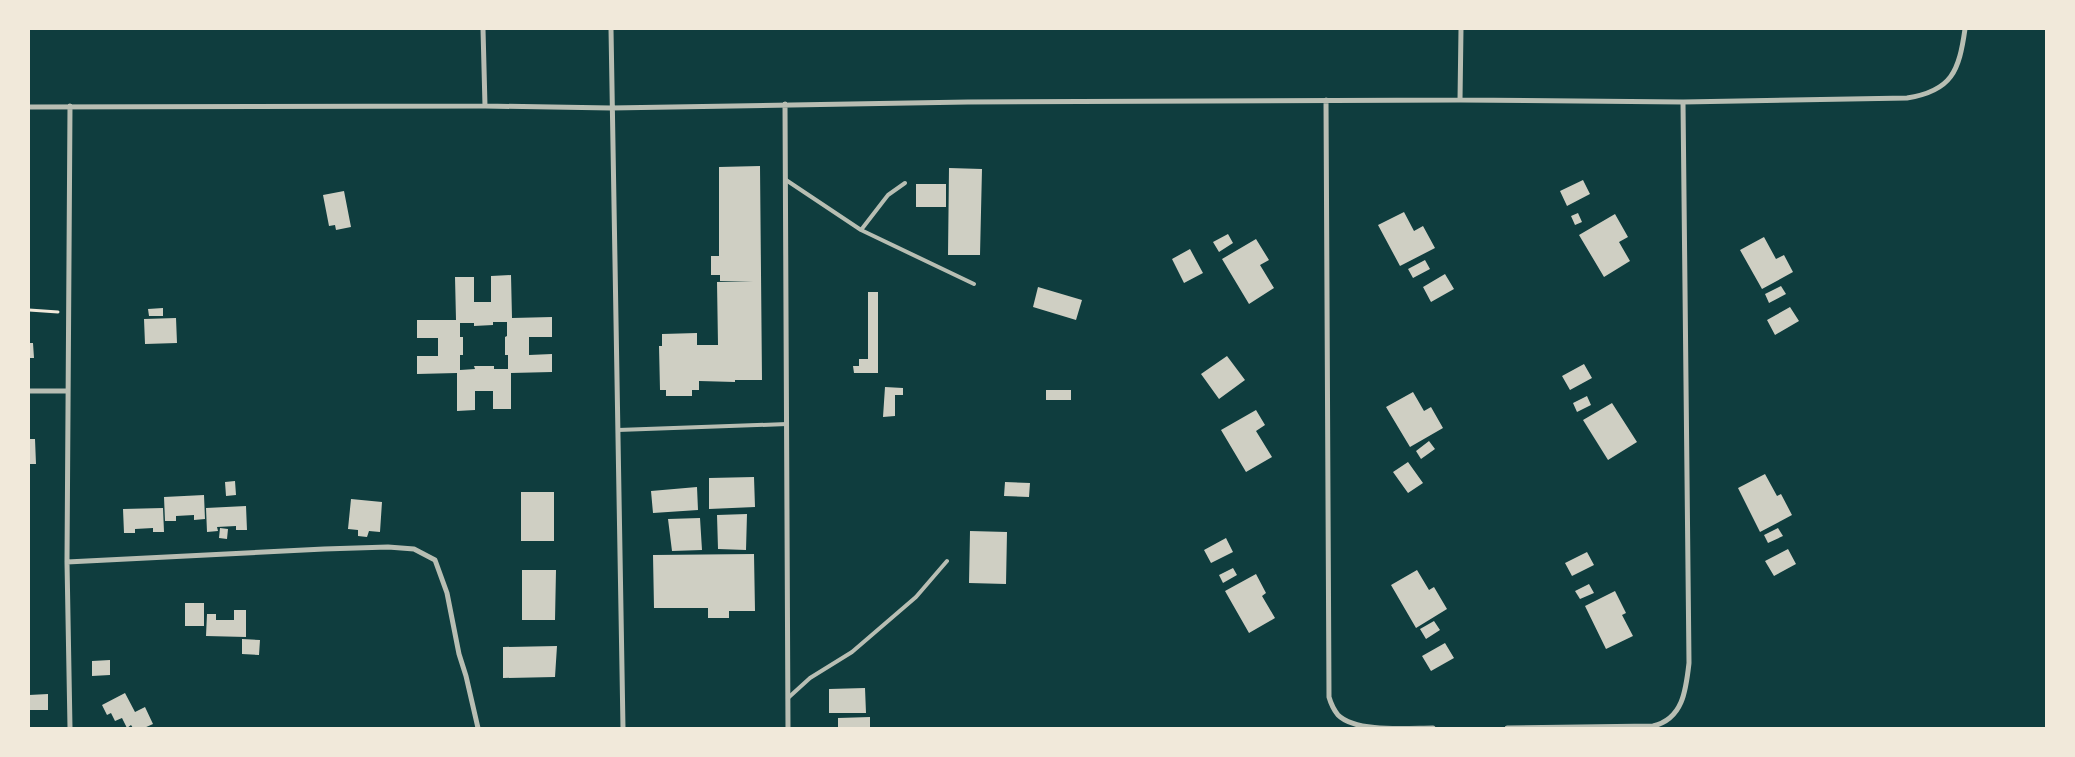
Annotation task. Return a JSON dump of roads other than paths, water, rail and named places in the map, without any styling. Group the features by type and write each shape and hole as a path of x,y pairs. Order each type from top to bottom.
{"street":[{"path":"483,29 485,106"},
{"path":"611,29 623,728"},
{"path":"1460,100 1461,29"},
{"path":"29,107 485,106 611,108 785,104 1326,100 1683,102 1907,98 1924,96 1938,90 1950,80 1958,65 1965,29"},
{"path":"1326,100 1329,697 1339,716 1364,726 1434,728"},
{"path":"1507,728 1653,726 1663,724 1671,719 1683,697 1689,663 1683,102"},
{"path":"785,104 788,728"},
{"path":"70,106 67,562 70,728"},
{"path":"29,391 68,391"},
{"path":"67,562 324,548 388,547 414,549 435,560 447,593 459,654 478,728"}],"lane":[{"path":"786,180 861,230 974,284"},
{"path":"861,230 888,195 905,183"},
{"path":"618,430 787,424"},
{"path":"788,698 810,678 852,652 916,597 947,561"}]}
